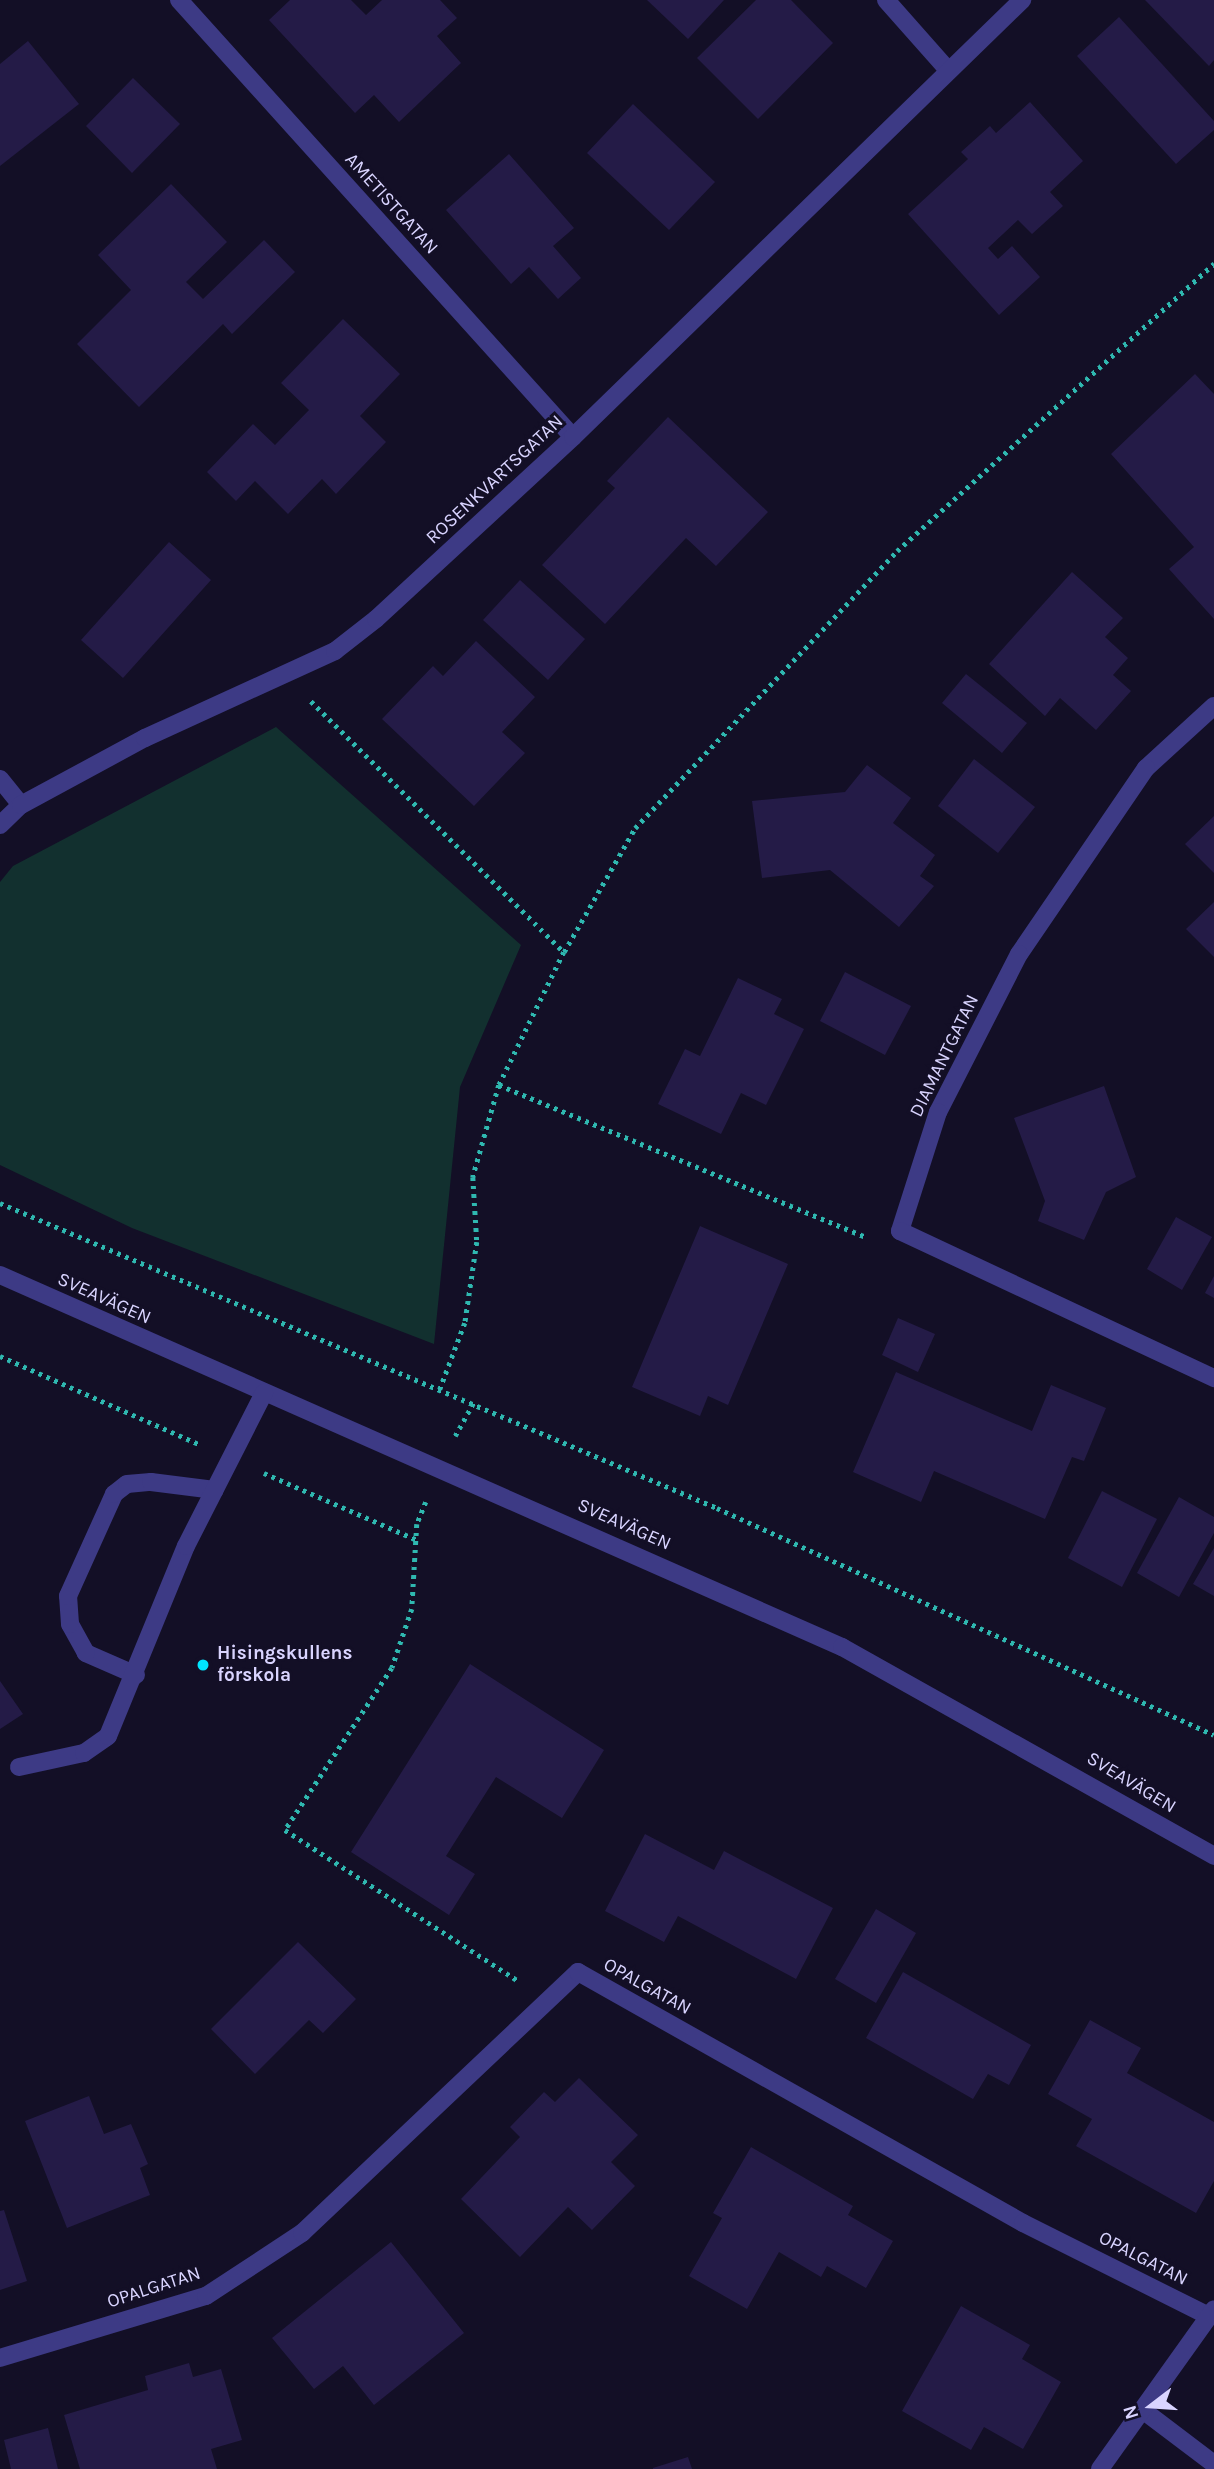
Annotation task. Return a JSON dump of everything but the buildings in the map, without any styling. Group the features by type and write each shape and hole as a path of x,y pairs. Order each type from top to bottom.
{"street":[{"name":"AMETISTGATAN","path":"179,0 573,437"},
{"path":"886,0 948,70"},
{"name":"ROSENKVARTSGATAN","path":"0,825 21,805 145,738 335,651 376,619 573,437 1022,0"},
{"name":"DIAMANTGATAN","path":"900,1231 938,1112 1019,954 1146,768 1214,706"},
{"path":"0,779 21,805"},
{"path":"900,1231 1214,1378"},
{"name":"SVEAVÄGEN","path":"0,1275 264,1392 440,1466 842,1647 1099,1787 1213,1856"},
{"path":"19,1767 84,1754 108,1736 136,1675 186,1546 264,1392"},
{"path":"136,1675 86,1653 70,1624 68,1596 114,1494 127,1485 151,1482 214,1490"},
{"name":"OPALGATAN","path":"0,2358 217,2289 302,2233 578,1972 1023,2223 1212,2312 1144,2411 1100,2469"},
{"path":"1144,2411 1214,2464"}],"path":[{"path":"440,1390 466,1323 477,1242 473,1177 499,1085 564,951 635,828 897,551 1214,264"},
{"path":"285,676 564,951"},
{"path":"499,1085 863,1236 900,1231"},
{"path":"0,1203 717,1508 1214,1735"},
{"path":"472,1403 440,1466 418,1524 412,1609 392,1668 285,1830 547,1999"}],"green space":[{"path":"276,727 521,945 460,1087 434,1344 132,1228 0,1165 0,882 13,866"}],"place":[{"name":"Hisingskullens förskola","path":"203,1665"}]}
